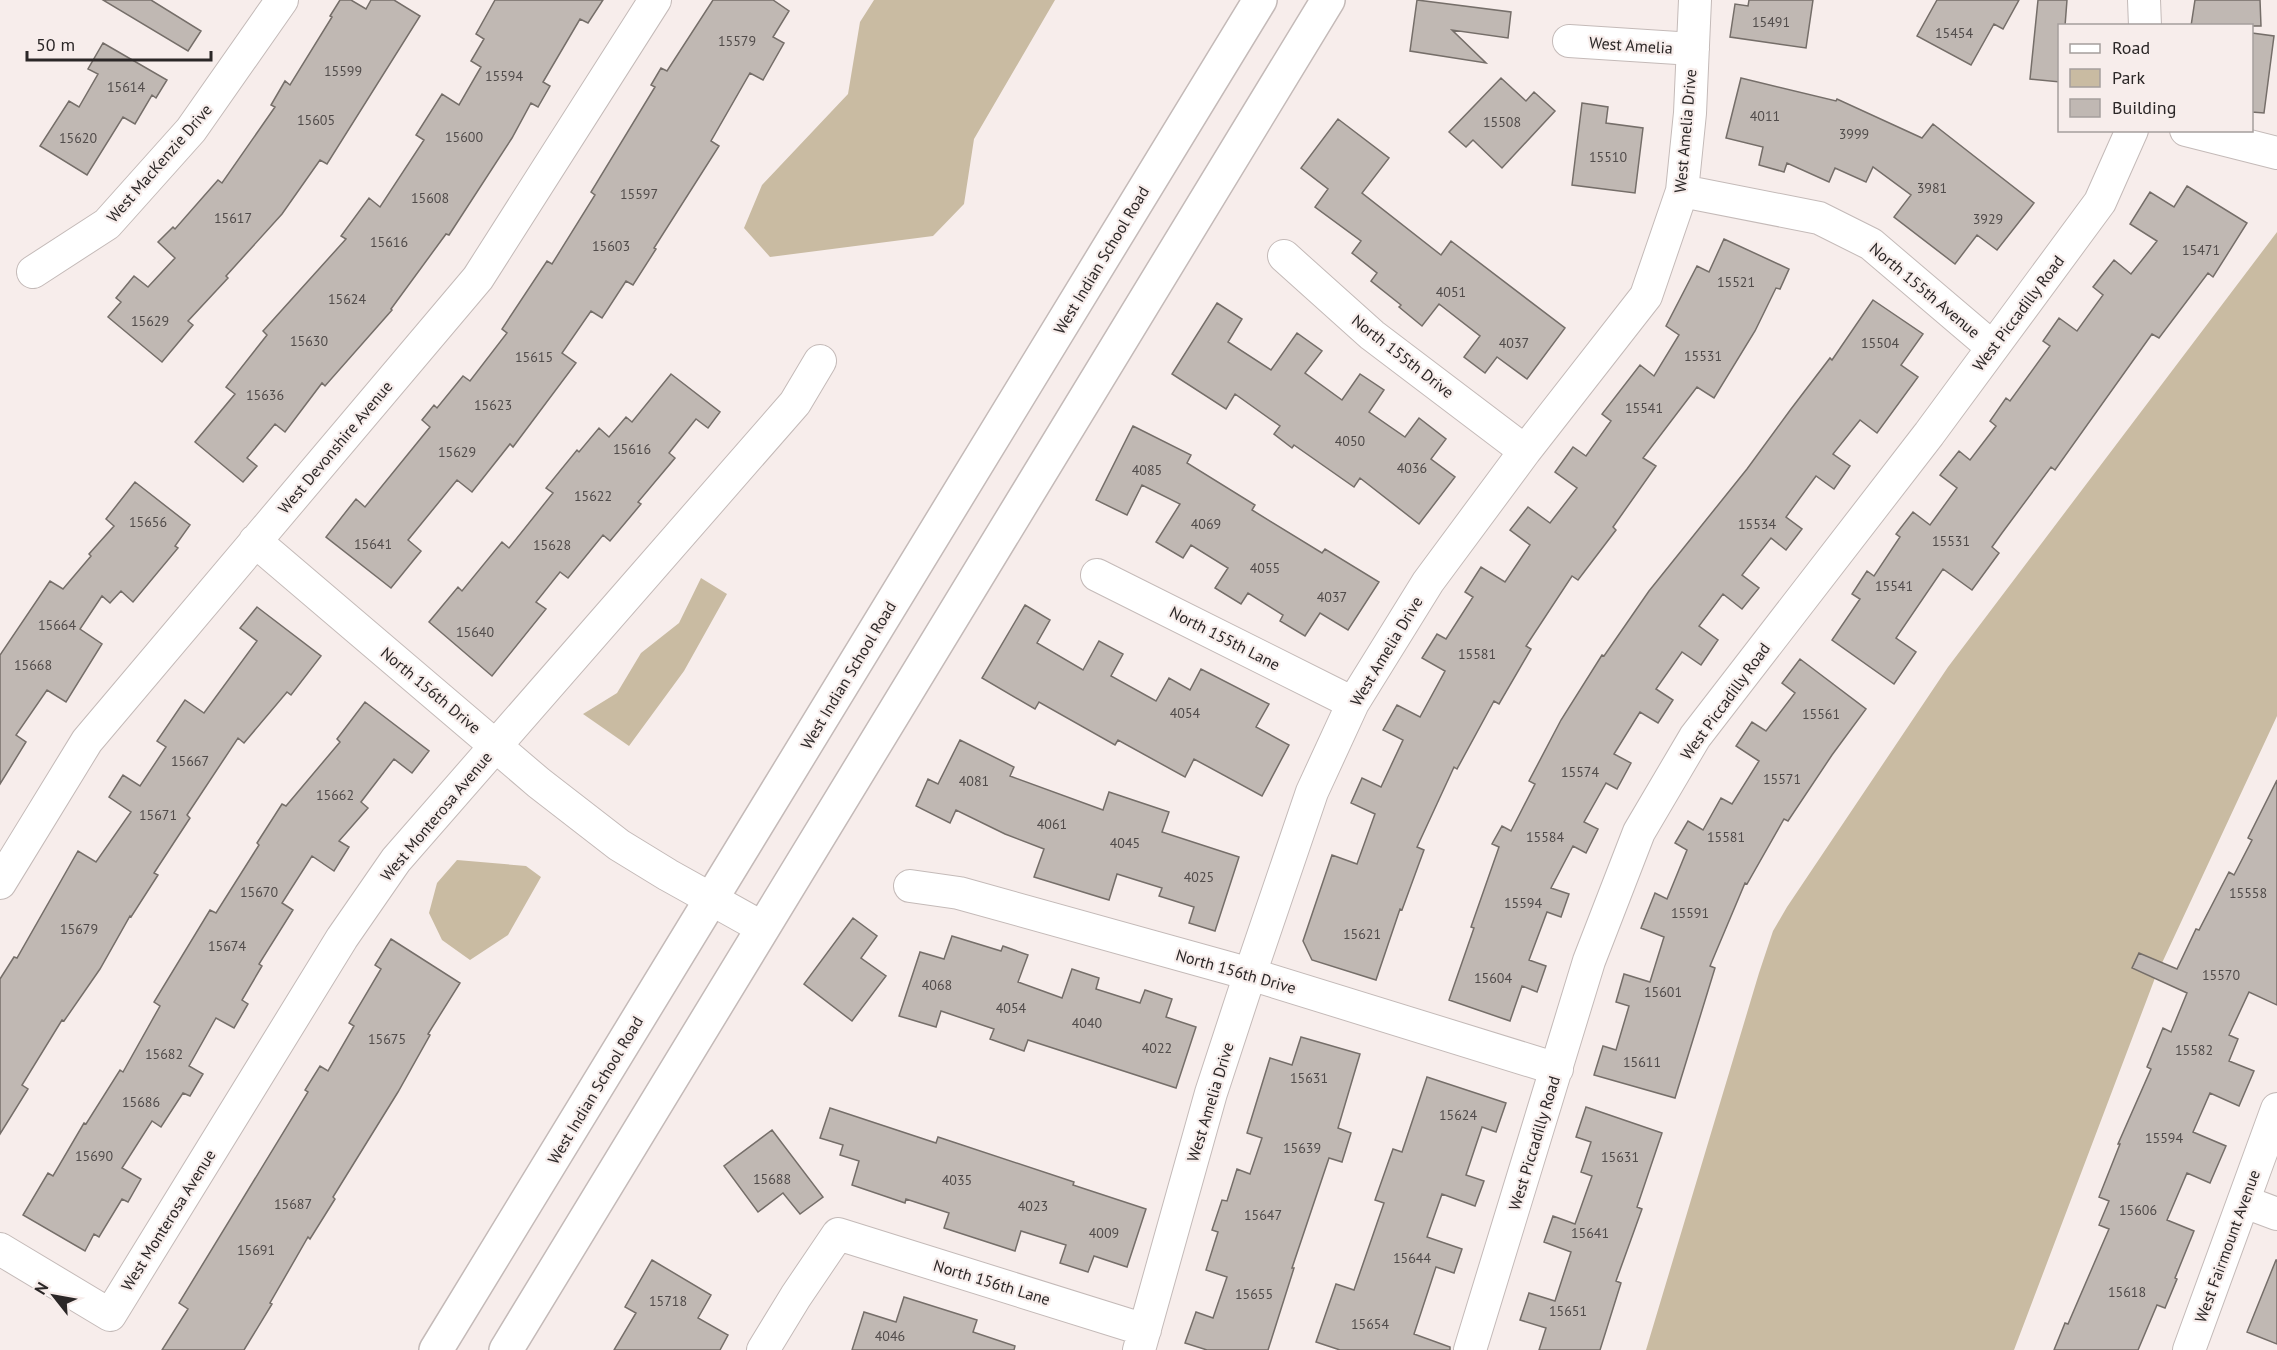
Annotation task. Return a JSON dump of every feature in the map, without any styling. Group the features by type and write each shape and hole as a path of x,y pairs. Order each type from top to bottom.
{"main road":[{"name":"West Indian School Road","path":"436,1350 1260,0"},
{"path":"506,1350 1328,0"}],"street":[{"name":"West Devonshire Avenue","path":"0,884 87,741 478,278 655,0"},
{"name":"West Amelia Drive","path":"1142,1340 1211,1093 1250,974 1312,792 1353,703 1428,582 1646,296 1682,190 1690,113 1695,0"},
{"path":"2144,0 2145,24"},
{"name":"West MacKenzie Drive","path":"33,273 107,224 191,130 269,5"},
{"name":"West Amelia","path":"1569,41 1693,49"},
{"name":"West Piccadilly Road","path":"1470,1350 1589,961 1639,831 1695,737 2048,276 2100,202 2132,132"},
{"path":"2194,132 2277,153"},
{"name":"North 155th Avenue","path":"1682,190 1819,218 1871,244 1992,347"},
{"name":"North 155th Drive","path":"1284,256 1372,335 1526,451"},
{"name":"West Monterosa Avenue","path":"0,1249 110,1315 342,938 396,860 795,403 820,361"},
{"name":"North 156th Drive","path":"255,541 539,783 595,827 648,863 763,928"},
{"name":"North 155th Lane","path":"1097,575 1353,703"},
{"name":"North 156th Drive","path":"910,886 959,893 1250,974 1557,1069"},
{"name":"West Fairmount Avenue","path":"2189,1350 2245,1202 2277,1109"},
{"path":"2245,1202 2277,1214"},
{"name":"North 156th Lane","path":"764,1350 796,1296 838,1234 1142,1340"}],"green space":[{"path":"874,0 1055,0 974,139 964,204 933,236 770,257 744,228 762,185 848,94 860,22"},
{"path":"2277,232 2277,716 2155,978 2014,1350 1646,1350 1773,931 1948,667"},
{"path":"701,578 727,594 684,671 629,746 583,714 617,693 641,653 679,623"},
{"path":"457,860 526,866 541,877 508,935 470,960 442,940 429,913 437,883"}],"building":[{"path":"103,0 151,0 201,31 188,51"},
{"path":"340,0 351,0 366,9 371,0 394,0 420,16 327,164 320,160 282,214 188,321 193,325 162,362 108,317 121,302 116,298 134,276 148,287 175,258 158,242 173,227 175,229 218,180 222,183 275,107 271,105 285,81 290,85"},
{"path":"495,0 603,0 588,23 580,19 543,82 550,86 538,107 531,103 512,138 449,235 446,234 392,310 325,386 322,383 285,432 275,424 247,458 257,466 243,482 195,442 235,394 226,387 267,335 263,331 346,239 341,236 369,198 380,207 424,140 416,135 442,94 459,105 481,67 471,61 484,39 476,34"},
{"path":"713,0 773,0 789,11 773,37 784,43 763,80 750,73 711,141 719,146 633,285 626,281 602,318 591,311 562,353 576,363 513,447 510,444 472,492 457,480 408,540 421,551 391,588 326,537 356,499 365,507 430,427 422,420 434,405 437,408 463,376 470,381 507,333 502,329 547,261 552,264 595,195 591,192 655,87 651,85 661,68 667,71"},
{"path":"1417,0 1511,12 1508,38 1452,30 1486,63 1410,51"},
{"path":"1749,0 1813,0 1806,48 1730,37 1735,4 1748,6"},
{"path":"1937,0 2019,0 2003,29 1994,24 1971,65 1917,36"},
{"path":"2038,0 2067,0 2065,24 2058,24 2058,82 2030,79"},
{"path":"2195,0 2260,0 2261,26 2191,24"},
{"path":"2253,33 2274,36 2264,113 2253,112"},
{"path":"103,43 167,80 156,98 152,95 135,124 123,117 87,175 40,146 69,101 79,107 98,74 88,69"},
{"path":"1501,78 1526,101 1534,92 1555,111 1502,168 1473,140 1466,147 1449,132"},
{"path":"1741,78 1836,101 1837,99 1922,138 1933,124 2034,203 1997,250 1977,235 1955,264 1894,217 1911,195 1873,167 1866,182 1835,168 1829,182 1787,163 1784,172 1759,165 1763,147 1726,138"},
{"path":"1582,103 1608,107 1606,123 1643,128 1635,193 1572,185"},
{"path":"1338,119 1389,158 1362,193 1441,255 1451,241 1565,328 1527,379 1497,357 1485,373 1464,357 1480,336 1439,304 1422,326 1399,307 1401,305 1371,281 1377,273 1352,253 1361,241 1315,207 1328,189 1301,168"},
{"path":"2187,186 2247,223 2213,277 2208,273 2159,338 2152,334 2055,470 2051,467 1992,547 1999,553 1972,590 1943,569 1896,638 1916,652 1894,684 1832,640 1860,599 1852,594 1867,571 1874,576 1900,537 1896,534 1913,512 1930,525 1957,488 1940,475 1959,451 1970,460 1996,426 1990,421 2006,398 2010,401 2050,346 2043,341 2059,318 2077,331 2103,295 2093,287 2114,260 2131,274 2157,241 2130,224 2150,192 2174,207"},
{"path":"1724,239 1789,269 1780,289 1776,288 1755,331 1714,398 1697,387 1643,458 1656,466 1613,527 1616,530 1578,580 1572,576 1526,646 1531,649 1499,704 1494,701 1457,769 1454,767 1417,847 1424,850 1402,910 1400,909 1376,980 1312,960 1303,941 1332,855 1357,864 1375,814 1351,803 1362,778 1381,787 1403,740 1383,730 1397,705 1420,717 1445,671 1422,658 1437,634 1446,639 1473,597 1465,592 1481,567 1505,582 1530,545 1510,530 1528,507 1550,523 1577,488 1555,472 1573,447 1586,456 1611,421 1602,414 1640,365 1654,376 1679,335 1666,326 1697,266 1709,272"},
{"path":"1873,300 1923,334 1901,365 1918,377 1877,433 1860,420 1833,454 1850,466 1834,489 1816,476 1786,517 1802,529 1786,550 1771,538 1742,575 1759,588 1742,609 1723,594 1699,626 1718,640 1701,665 1682,652 1656,689 1673,700 1658,723 1640,712 1614,754 1631,763 1617,789 1606,783 1584,822 1598,829 1586,853 1573,846 1551,888 1569,894 1561,917 1547,912 1529,960 1546,966 1537,992 1522,986 1510,1021 1449,1000 1499,847 1492,844 1502,826 1511,831 1535,784 1529,781 1561,720 1602,655 1604,656 1649,591 1747,469 1830,358 1832,360"},
{"path":"1217,303 1242,319 1228,342 1271,370 1297,333 1322,351 1305,373 1342,400 1360,374 1384,390 1369,412 1405,437 1419,418 1446,439 1431,459 1455,477 1419,524 1360,478 1354,487 1294,445 1292,448 1274,434 1280,426 1235,394 1226,409 1172,374"},
{"path":"671,374 720,412 708,428 696,419 669,453 675,458 638,502 641,504 610,541 603,535 568,578 560,572 536,602 546,609 492,676 429,622 458,587 462,591 502,542 509,548 553,493 546,488 577,450 579,452 599,428 609,437 626,417 632,422"},
{"path":"1133,426 1191,455 1187,463 1255,505 1252,510 1322,553 1325,549 1379,582 1348,630 1320,613 1305,636 1280,621 1283,615 1248,593 1241,604 1215,588 1228,568 1191,545 1183,558 1156,542 1180,504 1142,485 1127,515 1096,500"},
{"path":"135,482 190,525 175,546 178,548 133,602 121,591 110,603 102,596 80,629 102,644 66,702 47,690 16,735 26,742 0,784 0,655 50,581 63,589 91,556 89,554 114,526 106,519"},
{"path":"1025,605 1050,620 1037,643 1083,670 1099,641 1123,654 1111,676 1156,701 1169,678 1190,690 1201,669 1269,704 1256,727 1289,745 1262,796 1194,759 1185,777 1118,740 1115,745 1039,702 1035,709 982,678"},
{"path":"257,607 321,656 291,695 287,692 244,743 238,738 187,815 190,818 154,873 158,875 130,916 100,969 64,1021 62,1020 22,1085 28,1089 0,1134 0,979 14,957 17,958 78,851 96,862 131,812 109,797 123,775 140,786 166,747 157,741 185,700 204,713 257,641 240,628"},
{"path":"1800,659 1866,709 1788,821 1784,819 1747,884 1745,883 1710,966 1715,968 1675,1098 1594,1075 1603,1046 1616,1050 1629,1006 1616,1002 1624,974 1650,982 1664,937 1641,928 1655,893 1667,899 1687,850 1675,843 1688,821 1703,830 1721,798 1732,804 1759,761 1736,746 1752,722 1766,731 1795,693 1782,683"},
{"path":"365,702 429,751 412,773 394,759 361,802 368,808 339,841 349,847 334,871 312,856 282,903 293,910 259,964 262,966 242,1000 248,1004 234,1028 216,1018 189,1066 203,1074 190,1096 183,1093 161,1127 152,1121 122,1168 141,1179 128,1202 122,1199 99,1237 94,1234 85,1251 23,1215 48,1173 53,1176 84,1123 86,1124 120,1070 123,1072 160,1006 154,1002 210,910 216,913 282,804 286,806 340,742 337,739"},
{"path":"960,740 1014,767 1010,776 1103,810 1109,792 1169,812 1162,832 1239,857 1215,931 1189,923 1194,907 1159,896 1162,888 1117,874 1109,900 1034,877 1044,849 1005,834 956,810 950,823 916,806 928,779 938,784"},
{"path":"2277,780 2277,1005 2249,992 2229,1035 2238,1039 2229,1061 2254,1071 2239,1106 2210,1093 2193,1132 2226,1146 2210,1183 2187,1173 2167,1220 2194,1231 2175,1278 2177,1279 2165,1308 2157,1305 2138,1350 2054,1350 2065,1323 2068,1324 2109,1229 2099,1225 2109,1201 2099,1197 2120,1144 2118,1144 2151,1069 2147,1067 2163,1028 2171,1032 2187,993 2132,968 2139,953 2177,969 2196,929 2199,930 2229,872 2234,875 2252,840 2248,838"},
{"path":"853,918 877,936 861,958 886,976 852,1021 804,984"},
{"path":"952,936 1001,951 1003,946 1028,955 1018,982 1062,998 1072,969 1099,978 1096,989 1140,1003 1145,990 1172,999 1166,1017 1196,1027 1176,1088 1028,1040 1024,1051 990,1039 994,1029 941,1011 936,1027 899,1016 920,952 944,959"},
{"path":"391,939 460,983 428,1034 430,1035 398,1092 333,1197 335,1199 310,1239 308,1237 244,1350 162,1350 188,1309 179,1303 308,1092 305,1090 320,1066 328,1071 354,1026 349,1023 381,969 375,965"},
{"path":"1301,1037 1360,1054 1338,1128 1351,1133 1342,1162 1329,1158 1292,1268 1294,1268 1268,1350 1207,1350 1185,1343 1196,1312 1213,1318 1227,1277 1206,1270 1218,1232 1212,1230 1222,1200 1227,1201 1237,1169 1250,1174 1262,1138 1247,1133 1270,1058 1292,1065"},
{"path":"1427,1077 1506,1103 1496,1132 1482,1127 1466,1175 1484,1181 1475,1206 1442,1194 1427,1237 1462,1249 1454,1273 1436,1267 1414,1334 1450,1347 1450,1350 1340,1350 1316,1342 1336,1284 1354,1290 1384,1203 1375,1200 1393,1149 1402,1152"},
{"path":"1586,1107 1662,1133 1637,1207 1642,1209 1616,1281 1621,1283 1600,1350 1539,1350 1546,1328 1520,1320 1529,1293 1555,1301 1571,1252 1544,1242 1553,1216 1575,1224 1592,1176 1581,1172 1591,1142 1576,1137"},
{"path":"830,1108 936,1143 938,1137 1074,1182 1073,1185 1146,1209 1127,1267 1094,1256 1088,1272 1060,1263 1066,1245 1021,1231 1015,1251 944,1228 949,1213 906,1199 905,1203 852,1185 859,1161 840,1155 843,1145 820,1138"},
{"path":"772,1130 823,1197 800,1214 783,1193 758,1212 724,1166"},
{"path":"652,1260 711,1295 698,1318 728,1335 720,1350 614,1350 636,1313 625,1307"},
{"path":"2277,1260 2277,1344 2247,1332"},
{"path":"904,1297 977,1320 973,1332 1015,1346 1014,1350 852,1350 864,1312 896,1322"}]}
